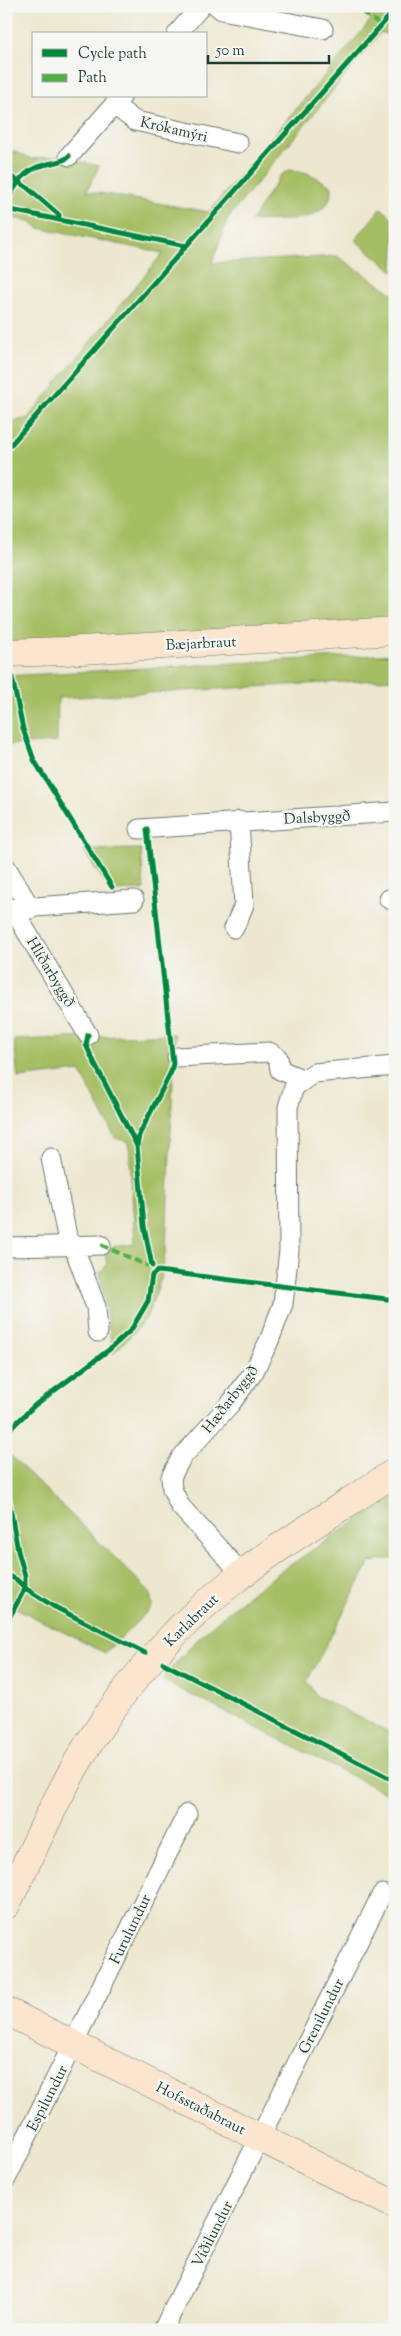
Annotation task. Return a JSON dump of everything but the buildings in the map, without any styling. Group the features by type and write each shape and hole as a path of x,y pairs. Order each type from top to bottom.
{"street":[{"path":"179,32 201,6"},
{"path":"217,6 222,10 323,29"},
{"name":"Krókamýri","path":"69,156 118,101 135,121 238,143"},
{"name":"Bæjarbraut","path":"6,652 74,650 395,631"},
{"name":"Dalsbyggð","path":"139,829 395,812"},
{"path":"234,928 244,905 239,821"},
{"name":"Hlíðarbyggð","path":"6,867 17,909 88,1035"},
{"path":"17,909 134,900"},
{"path":"177,1057 268,1052 278,1058 280,1070 302,1079 314,1072 324,1070 395,1066"},
{"name":"Hæðarbyggð","path":"242,1574 180,1506 172,1489 172,1477 181,1458 231,1403 253,1373 276,1325 283,1304 289,1250 288,1107 294,1087 302,1079"},
{"path":"51,1158 71,1246 96,1307 98,1332"},
{"path":"6,1247 101,1245"},
{"name":"Karlabraut","path":"6,1905 77,1763 110,1710 170,1638 216,1595 242,1574 395,1472"},
{"name":"Furulundur","path":"74,2044 187,1814"},
{"name":"Grenilundur","path":"260,2138 382,1894"},
{"name":"Hofsstaðabraut","path":"6,2011 395,2205"},
{"name":"Espilundur","path":"6,2179 74,2044"},
{"name":"Víðilundur","path":"163,2330 260,2138"}],"green space":[{"path":"374,6 395,6 395,39 381,32 228,218 212,263 337,256 395,295 395,625 6,643 6,422 27,419 163,253 38,228 30,221 6,217 6,148 32,159 57,156 99,166 87,191 209,212 363,30 379,9"},
{"path":"289,170 307,173 332,187 329,200 323,208 302,218 251,221 280,176"},
{"path":"381,208 395,220 393,271 355,240"},
{"path":"395,654 395,679 58,698 57,742 6,745 6,676"},
{"path":"141,849 144,890 110,891 83,850"},
{"path":"175,1034 166,1247 161,1279 146,1319 113,1354 100,1273 107,1264 104,1248 135,1244 129,1142 115,1138 80,1071 18,1078 14,1040"},
{"path":"6,1451 150,1592 152,1607 105,1653 6,1603"},
{"path":"395,1496 395,1558 370,1562 307,1681 316,1696 395,1735 395,1798 162,1680 175,1663 200,1637 246,1598 294,1562"}],"marked path":[{"path":"353,6 381,25"},
{"path":"101,1245 153,1268"}],"cycle path":[{"path":"6,450 393,12 395,6"},
{"path":"6,203 21,179 31,170 60,161 69,156"},
{"path":"6,173 29,189 59,215 59,220"},
{"path":"6,209 186,246"},
{"path":"6,649 23,729 34,760 112,887"},
{"path":"147,829 173,1063 171,1072 139,1135 137,1146 144,1226 152,1266"},
{"path":"88,1035 86,1045 137,1146"},
{"path":"6,1433 35,1405 110,1349 131,1330 148,1301 152,1275 158,1271 395,1300"},
{"path":"6,1485 18,1551 25,1576 25,1588 17,1580 6,1574"},
{"path":"6,1624 25,1588 53,1606 145,1653"},
{"path":"163,1663 395,1781"}]}
